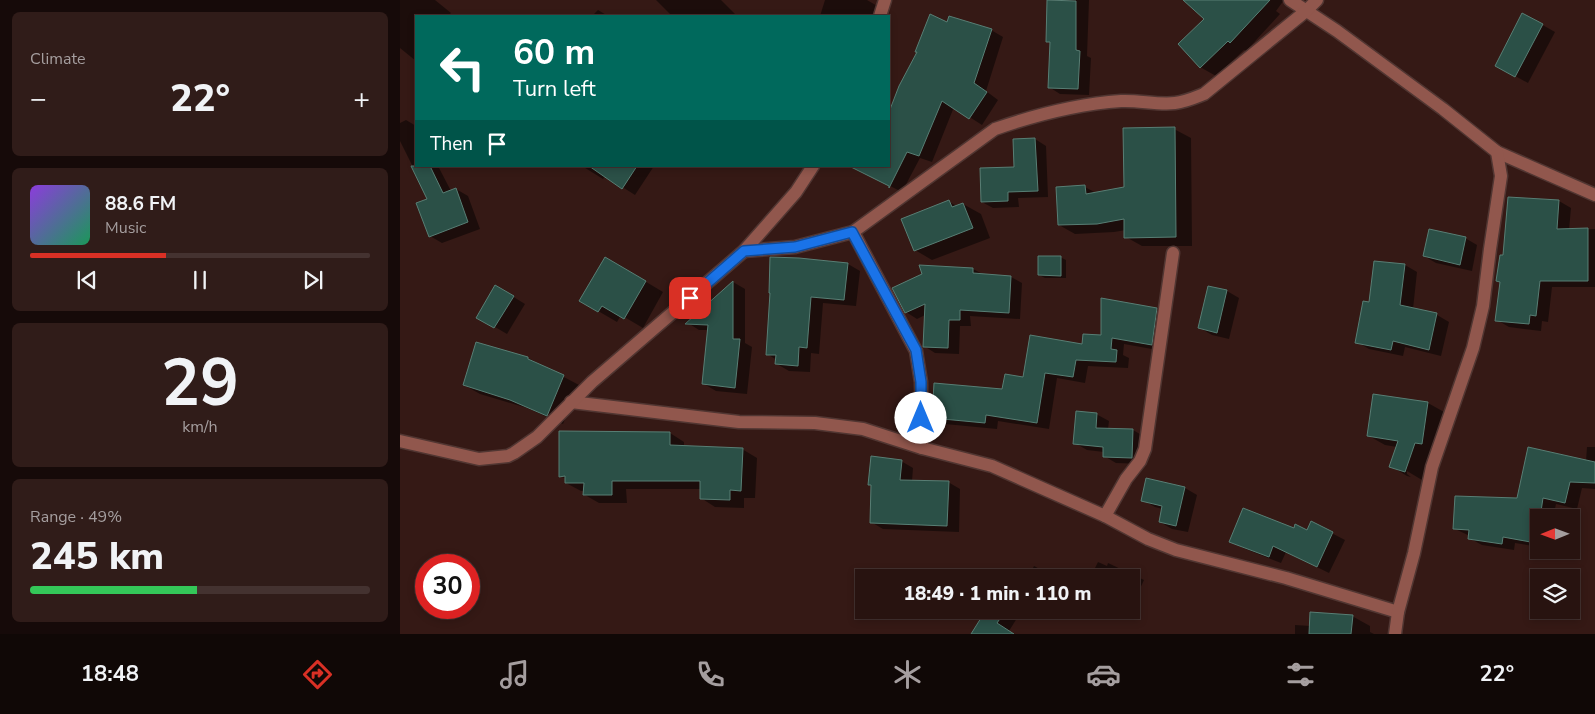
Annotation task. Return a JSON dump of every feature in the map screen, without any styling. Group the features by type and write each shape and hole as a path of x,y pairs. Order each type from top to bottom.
{"street":[{"path":"880,15 885,0"},
{"path":"1290,0 1337,31 1443,108 1497,152 1595,195"},
{"path":"744,251 795,247 852,232 995,129 1015,122 1080,106 1123,101 1175,103 1204,94 1317,0"},
{"path":"1395,634 1398,612 1414,553 1432,467 1472,348 1481,315 1501,176 1497,152"},
{"path":"400,441 479,459 508,456 536,437 599,376 744,251 796,192 812,167"},
{"path":"852,232 916,350 921,382 922,448"},
{"path":"1104,516 1126,479 1140,461 1145,449 1173,253"},
{"path":"572,402 739,422 815,423 863,430 992,466 1104,516 1148,539 1176,550 1286,578 1398,612"}],"building":[{"path":"1047,0 1076,1 1076,50 1080,51 1078,89 1048,88 1050,42 1046,42"},
{"path":"1183,0 1270,0 1230,43 1228,41 1200,68 1178,44 1204,19"},
{"path":"1522,13 1543,24 1515,77 1495,66"},
{"path":"930,14 947,22 949,16 992,29 974,83 987,92 969,119 942,101 919,156 907,152 889,188 889,186 851,167 890,167 890,109 899,86 917,52 915,52"},
{"path":"1175,127 1176,237 1124,238 1124,219 1097,224 1058,225 1056,187 1085,185 1086,194 1124,187 1123,128"},
{"path":"1035,138 1038,191 1008,192 1008,201 981,202 980,168 1014,167 1013,139"},
{"path":"411,166 430,167 443,193 456,188 468,222 429,237 416,203 427,199"},
{"path":"590,167 636,167 622,189"},
{"path":"1508,197 1559,200 1557,229 1588,228 1588,281 1540,281 1536,316 1530,315 1529,324 1495,321 1500,282 1496,281 1500,255 1503,255"},
{"path":"949,200 952,207 963,203 973,228 914,251 901,219"},
{"path":"1429,229 1466,237 1460,265 1423,256"},
{"path":"1038,256 1061,256 1061,276 1038,275"},
{"path":"605,257 646,281 624,319 602,306 598,312 579,301"},
{"path":"770,257 848,263 844,300 811,297 807,348 799,347 798,366 775,364 776,355 766,355"},
{"path":"1374,261 1405,264 1400,305 1437,313 1429,350 1393,341 1391,350 1355,343 1363,301 1369,302"},
{"path":"919,265 973,268 973,273 1011,276 1009,313 960,310 960,320 949,320 948,348 923,347 925,304 905,313 892,288 922,274"},
{"path":"733,281 733,339 740,339 735,388 702,384 708,325 685,324"},
{"path":"495,285 514,296 494,328 476,318"},
{"path":"1208,286 1227,290 1217,333 1198,328"},
{"path":"1101,298 1157,308 1152,345 1112,338 1111,349 1117,350 1116,362 1076,360 1073,377 1045,373 1037,423 986,415 985,423 932,418 934,383 1002,389 1005,374 1023,377 1030,335 1082,344 1083,334 1101,335"},
{"path":"476,342 528,357 528,359 564,375 547,416 510,400 463,385"},
{"path":"1373,394 1428,402 1422,444 1415,443 1405,472 1389,467 1398,441 1367,436"},
{"path":"1076,411 1097,413 1096,428 1133,429 1132,458 1103,457 1103,447 1073,444"},
{"path":"559,431 670,432 670,445 743,448 741,491 730,490 730,500 700,499 700,481 612,481 612,495 583,495 584,483 565,483 565,476 559,477"},
{"path":"1528,447 1595,462 1595,483 1570,482 1565,503 1543,498 1541,509 1530,509 1530,542 1503,537 1502,544 1468,539 1469,530 1453,529 1455,496 1517,498"},
{"path":"871,456 902,460 900,480 949,481 947,526 870,523 871,485 868,485"},
{"path":"1146,478 1185,487 1176,526 1159,522 1162,506 1141,501"},
{"path":"1243,508 1294,528 1295,524 1307,530 1311,521 1333,532 1317,567 1273,546 1269,557 1229,542"},
{"path":"1310,612 1353,615 1351,634 1309,634"},
{"path":"980,619 1000,619 997,623 1014,634 971,634"}],"route":[{"path":"690,298 744,251 795,247 852,232 916,350 921,382 921,418"}]}
